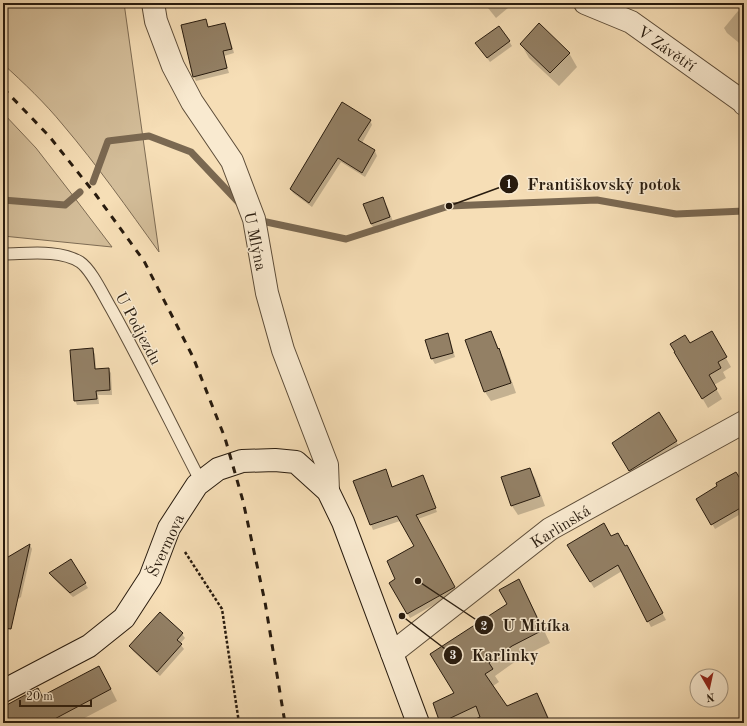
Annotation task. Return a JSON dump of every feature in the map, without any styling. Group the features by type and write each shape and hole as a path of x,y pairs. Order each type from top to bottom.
{"street":[{"name":"U Mlýna","path":"153,3 156,21 173,66 192,102 232,161 253,220 267,293 283,350 327,465 328,491"},
{"name":"V Závětří","path":"585,3 631,22 737,97 744,104"},
{"name":"Karlinská","path":"392,653 550,529 744,422"},
{"name":"Švermova","path":"3,691 89,646 124,618 150,578 169,528 197,485 218,470 242,461 276,460 296,462 328,491 343,522 418,723"}],"lane":[{"name":"U Podjezdu","path":"3,254 46,253 64,255 81,263 93,276 123,330 201,482"}],"path":[{"path":"169,528 222,609 239,723"}],"shaded area":[{"path":"3,3 124,3 159,252 76,140 42,101 3,64"},
{"path":"3,113 36,148 112,247 3,236"}],"building":[{"path":"206,19 208,27 225,23 232,49 223,51 227,68 193,77 181,25"},
{"path":"539,23 570,53 550,73 520,44"},
{"path":"499,26 510,41 487,58 475,43"},
{"path":"342,102 371,120 358,140 375,150 362,173 338,158 309,203 290,189"},
{"path":"383,197 390,217 371,224 363,204"},
{"path":"491,331 498,349 499,348 511,383 484,392 465,340"},
{"path":"712,331 727,357 718,362 721,368 709,375 717,389 702,399 670,344 685,335 690,343"},
{"path":"448,333 453,353 431,359 425,340"},
{"path":"93,348 95,369 109,368 110,390 96,391 97,399 74,401 70,350"},
{"path":"659,412 677,441 629,471 612,443"},
{"path":"530,468 540,496 511,506 501,477"},
{"path":"386,469 392,487 423,475 436,508 416,515 455,587 407,614 389,583 395,579 387,561 414,546 397,516 370,525 353,481"},
{"path":"736,472 744,485 744,506 711,525 696,499 717,486 716,483"},
{"path":"604,523 611,536 618,533 625,546 627,545 663,613 647,622 618,565 590,582 567,545"},
{"path":"30,544 11,629 3,628 3,560"},
{"path":"71,559 86,583 70,593 49,573"},
{"path":"519,579 543,630 512,646 489,663 493,669 485,674 507,706 537,693 550,723 467,723 480,717 476,706 440,723 433,703 454,693 430,654 507,604 499,590"},
{"path":"160,612 183,633 177,640 182,644 157,672 129,646"},
{"path":"99,666 111,689 47,723 3,723 3,707 38,688 42,696"}],"waterway":[{"path":"93,182 108,141 149,136 191,152 241,205"},
{"path":"3,200 65,205 80,192"},
{"path":"257,220 346,239 449,206 597,200 676,214 744,211"}],"railway":[{"path":"3,88 49,136 96,195 144,261 193,357 225,438 243,501 265,602 285,723"}],"place":[{"name":"Františkovský potok","path":"449,206"},
{"name":"U Mitíka","path":"418,581"},
{"name":"Karlinky","path":"402,616"}]}
